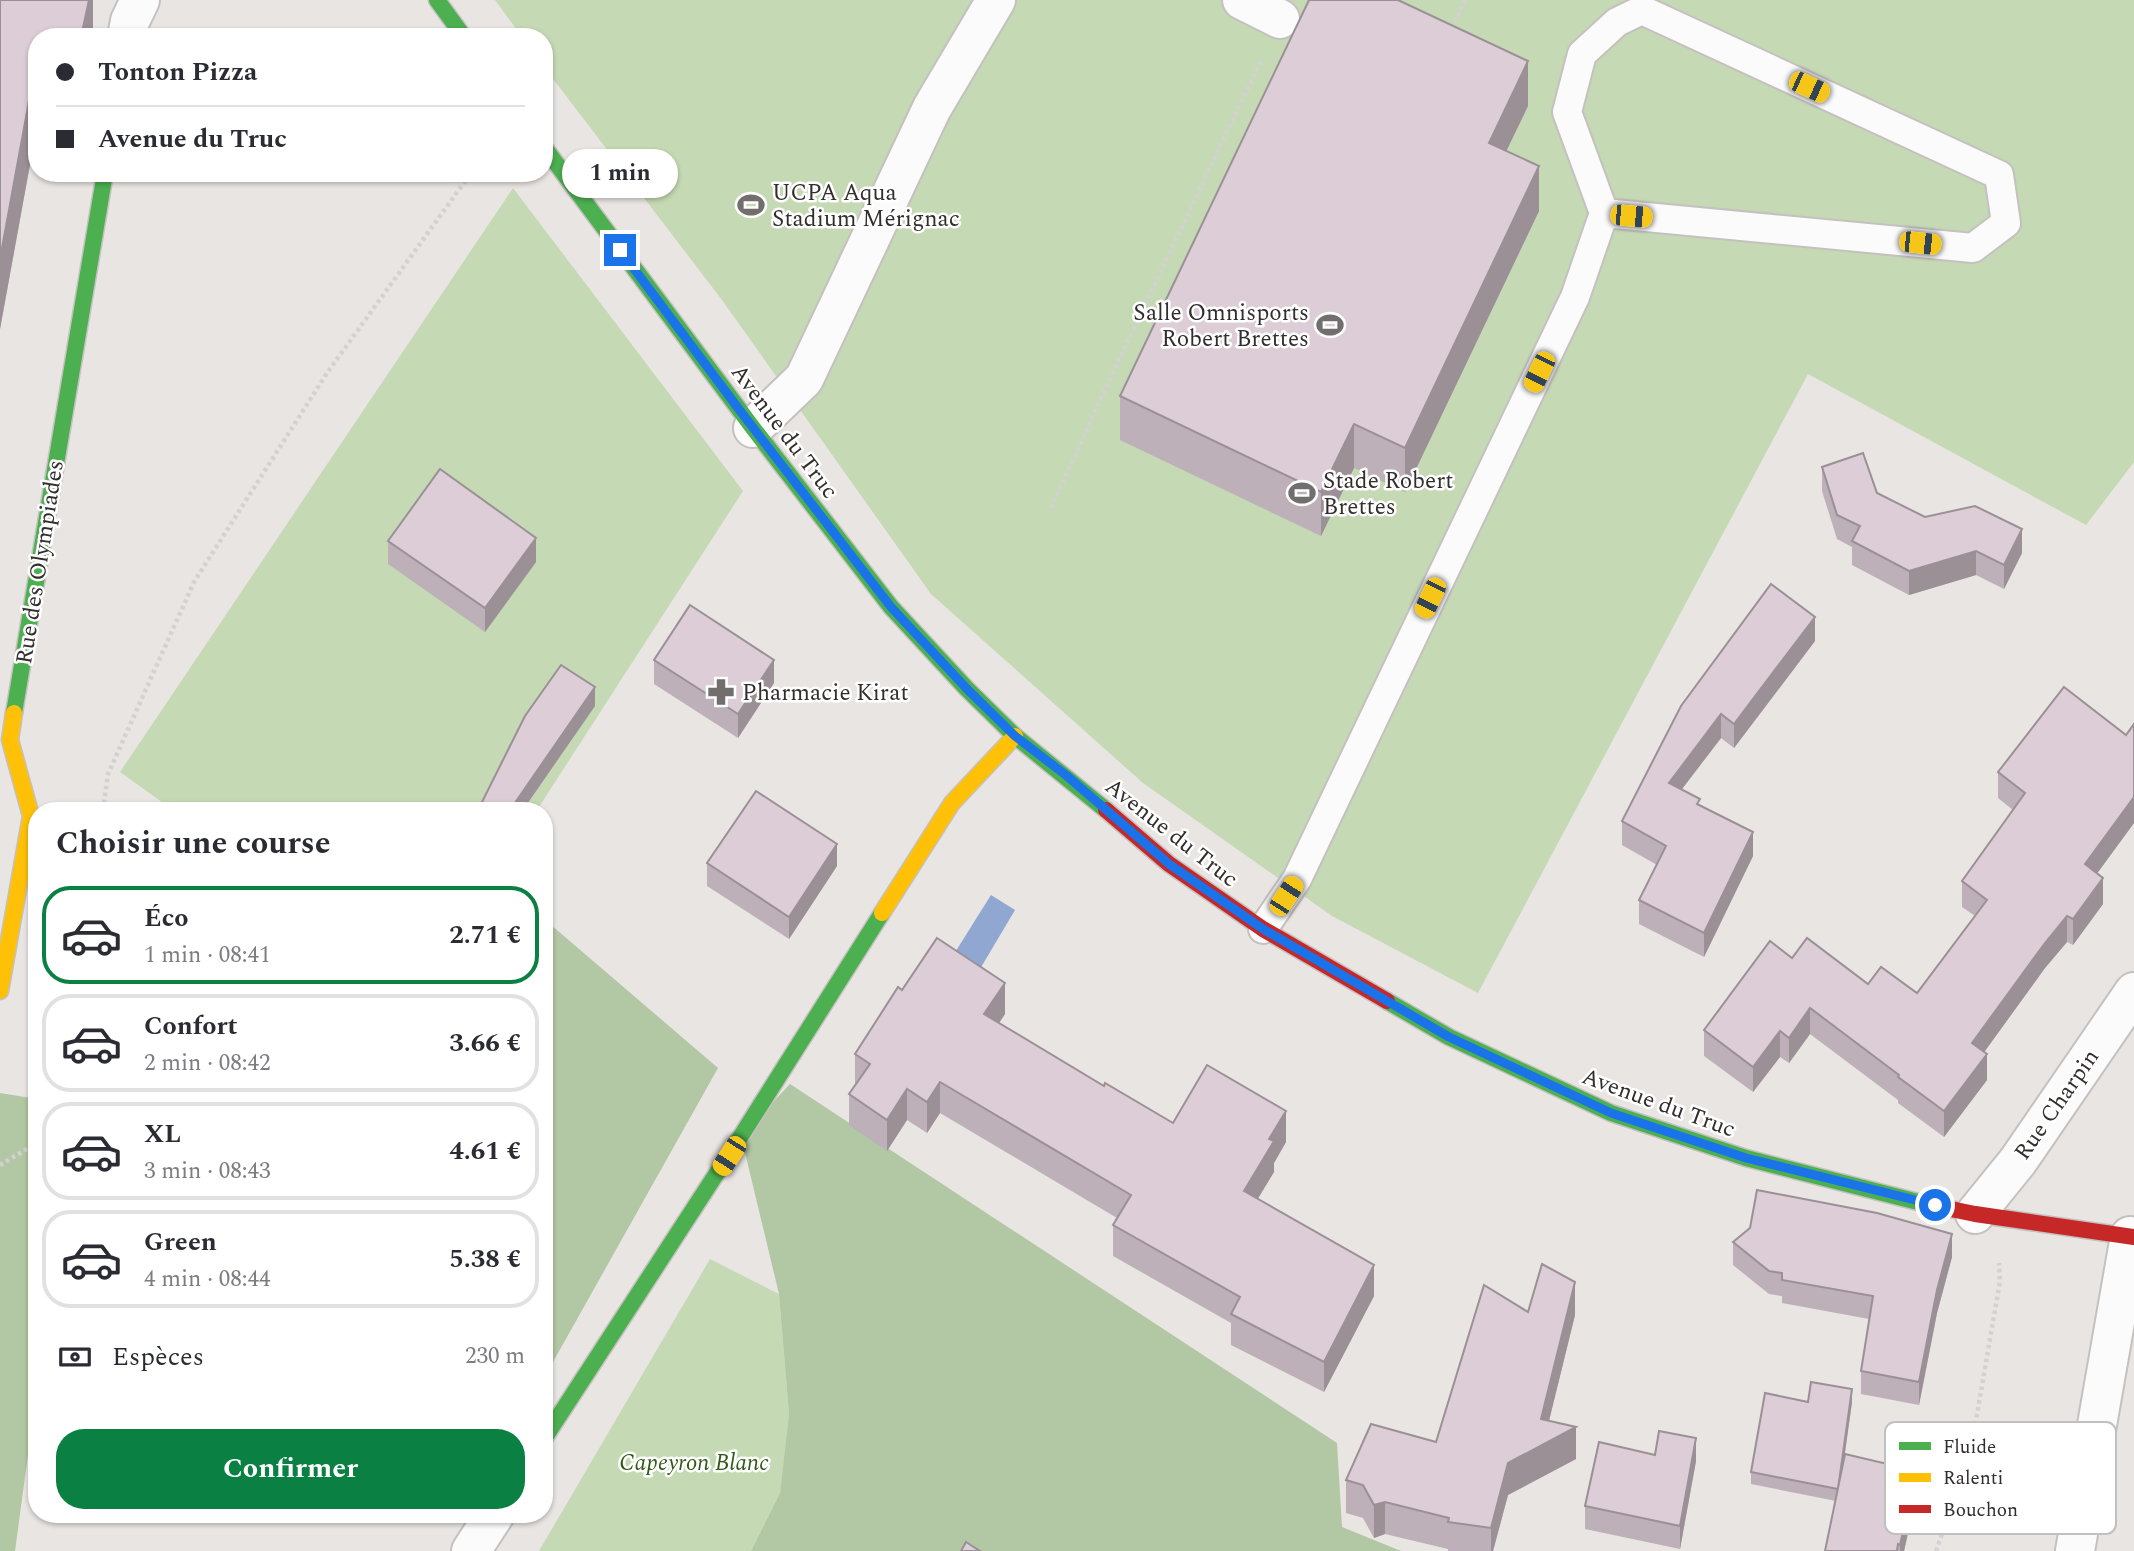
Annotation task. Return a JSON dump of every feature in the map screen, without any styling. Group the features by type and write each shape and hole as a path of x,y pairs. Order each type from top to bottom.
{"street":[{"path":"129,28 140,0"},
{"path":"437,0 457,28"},
{"path":"753,428 804,379 932,108 996,0"},
{"path":"1241,0 1280,19"},
{"name":"Avenue du Truc","path":"553,159 753,428 891,607 1015,736 1067,776 1169,864 1263,929 1449,1037 1611,1113 1746,1158 1914,1201 1975,1214 2132,1236"},
{"name":"Rue des Olympiades","path":"28,805 10,740 103,182"},
{"path":"553,1425 953,803 1015,736"},
{"name":"Rue des Olympiades","path":"0,991 28,833"},
{"name":"Rue Charpin","path":"1975,1214 2018,1161 2134,992"},
{"path":"2098,1422 2132,1236"},
{"path":"471,1551 489,1523"}],"lane":[{"path":"1263,929 1297,879 1575,297 1604,213 1567,112 1582,54 1617,22 1642,10 1999,175 2006,223 1973,248 1604,213"}],"path":[{"path":"1447,40 1465,0"},
{"path":"1051,508 1280,19"},
{"path":"104,802 108,774 194,582 327,373 465,182"},
{"path":"0,1164 28,1148"},
{"path":"1976,1422 2000,1281 1998,1255"},
{"path":"1936,1551 1942,1534"}],"green space":[{"name":"Stade Robert Brettes","path":"495,0 2134,0 2134,462 2086,525 1808,374 1478,993 1332,916 1143,783 931,594 722,300 553,79 553,28 515,28"},
{"path":"513,188 743,491 542,802 162,802 120,772"},
{"path":"553,927 718,1068 553,1362"},
{"path":"790,1084 1337,1443 1342,1527 1401,1551 751,1551 780,1493 789,1414 779,1294 741,1136"},
{"path":"0,1093 28,1098 28,1455 15,1551 0,1551"},
{"name":"Capeyron Blanc","path":"710,1259 779,1294 789,1414 780,1493 751,1551 539,1551"}],"water":[{"path":"991,895 1015,910 980,969 954,954"}],"building":[{"path":"0,0 89,0 83,28 28,28 28,106 0,259"},
{"name":"Salle Omnisports Robert Brettes","path":"1309,0 1398,0 1528,61 1489,143 1539,166 1405,448 1354,424 1321,492 1120,396"},
{"path":"1863,453 1877,493 1925,517 1975,506 2022,529 2004,565 1976,551 1909,571 1852,541 1860,526 1837,515 1822,467"},
{"path":"440,469 536,538 485,608 388,541"},
{"path":"1771,584 1815,617 1734,724 1721,714 1669,783 1700,799 1697,804 1753,832 1704,933 1639,900 1666,846 1622,821 1681,706"},
{"path":"690,605 774,660 738,714 654,660"},
{"path":"561,665 595,687 516,802 482,802 525,716"},
{"path":"2064,687 2126,735 2134,724 2134,797 2085,864 2103,878 2073,919 2067,916 2045,943 1972,1043 1987,1054 1944,1111 1810,1008 1789,1038 1780,1031 1753,1067 1704,1030 1770,941 1792,958 1807,938 1868,984 1881,967 1917,993 1987,900 1962,881 2025,793 1998,772"},
{"path":"756,791 837,844 789,917 707,863"},
{"path":"937,938 1005,983 984,1014 1104,1086 1105,1083 1173,1123 1207,1065 1286,1111 1269,1139 1274,1141 1244,1191 1374,1265 1324,1362 1231,1314 1240,1297 1113,1225 1131,1195 940,1082 927,1102 907,1089 887,1120 849,1094 870,1064 855,1054 898,987 902,990"},
{"path":"1757,1190 1877,1213 1952,1234 1937,1290 1919,1382 1861,1371 1873,1296 1782,1280 1782,1273 1769,1271 1733,1242 1750,1228"},
{"path":"1542,1264 1575,1282 1541,1419 1576,1427 1508,1463 1491,1528 1448,1522 1449,1518 1385,1502 1374,1505 1363,1485 1346,1480 1371,1424 1436,1442 1484,1285 1528,1312"},
{"path":"1811,1382 1852,1389 1838,1489 1751,1472 1765,1393 1808,1402"},
{"path":"1659,1431 1696,1438 1680,1526 1585,1506 1599,1442 1655,1455"},
{"path":"1845,1454 1885,1463 1885,1534 1902,1534 1897,1551 1825,1551"},
{"path":"966,1542 980,1551 961,1551"}],"traffic: fast":[{"path":"437,0 457,28"},
{"path":"553,159 753,428 891,607 1015,736 1106,810"},
{"path":"14,713 103,182"},
{"path":"553,1425 882,913"},
{"path":"1387,1001 1449,1037 1611,1113 1746,1158 1922,1203"}],"traffic: slow":[{"path":"14,713 10,740 28,805"},
{"path":"882,913 952,803 1015,736"},
{"path":"0,991 28,833"}],"traffic: jam":[{"path":"1106,810 1169,864 1263,929 1387,1001"},
{"path":"1922,1203 1975,1214 2134,1237"}],"place":[{"name":"UCPA Aqua Stadium Mérignac","path":"751,205"},
{"name":"Salle Omnisports Robert Brettes","path":"1330,325"},
{"name":"Stade Robert Brettes","path":"1302,493"},
{"name":"Pharmacie Kirat","path":"721,692"}],"route":[{"path":"620,250 891,607 1015,736 1067,776 1169,864 1263,929 1449,1037 1611,1113 1746,1158 1935,1205"}]}
